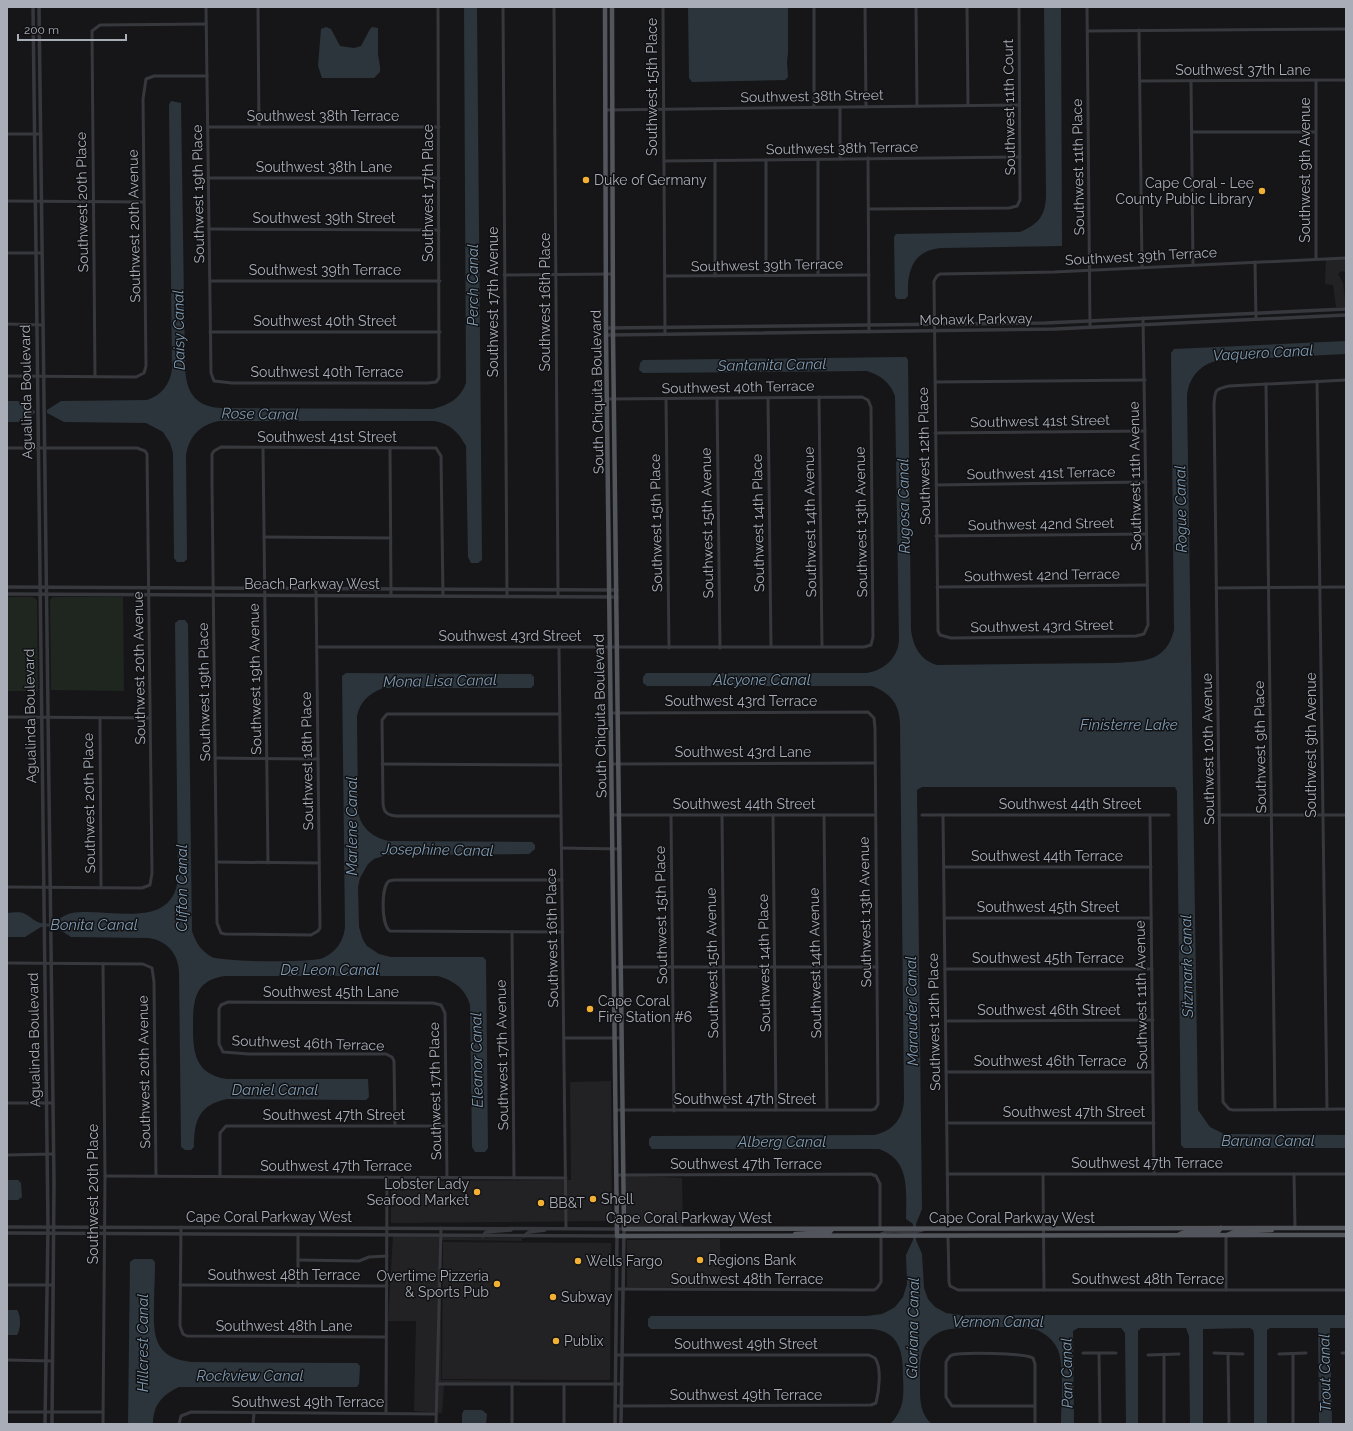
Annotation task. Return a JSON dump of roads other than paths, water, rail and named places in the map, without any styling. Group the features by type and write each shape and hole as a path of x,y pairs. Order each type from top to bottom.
{"main road":[{"name":"South Chiquita Boulevard","path":"605,7 606,335 617,1236"},
{"name":"South Chiquita Boulevard","path":"612,7 614,399 624,1230"},
{"path":"1175,1235 1186,1232 1218,1232 1221,1228"},
{"path":"1226,1235 1234,1232 1268,1232 1276,1228"},
{"name":"Cape Coral Parkway West","path":"624,1230 1346,1228"},
{"path":"698,1236 703,1232 732,1232 743,1229"},
{"path":"788,1236 801,1232 830,1232 832,1229"},
{"name":"Cape Coral Parkway West","path":"617,1236 1346,1235"}],"street":[{"name":"Agualinda Boulevard","path":"33,7 48,1227 45,1424"},
{"name":"Agualinda Boulevard","path":"39,7 53,1103 54,1233 52,1424"},
{"name":"Southwest 19th Place","path":"206,7 210,332 211,373 214,381"},
{"path":"258,7 259,127"},
{"name":"Southwest 17th Place","path":"438,7 440,280 439,378"},
{"name":"Southwest 17th Avenue","path":"503,7 507,596"},
{"name":"Southwest 16th Place","path":"554,7 558,596"},
{"name":"Southwest 15th Place","path":"663,7 664,334"},
{"path":"814,7 814,107"},
{"path":"865,7 866,106"},
{"path":"916,7 917,106"},
{"path":"967,7 968,105"},
{"name":"Southwest 11th Court","path":"869,209 1009,208 1017,206 1020,200 1019,7"},
{"name":"Southwest 11th Place","path":"1087,7 1090,327"},
{"name":"Southwest 20th Place","path":"95,376 92,30 94,27 100,25 206,24"},
{"path":"1088,31 1346,29"},
{"path":"1139,30 1142,267"},
{"name":"Southwest 20th Avenue","path":"95,376 136,377 144,373 146,366 143,99 146,79 154,76 207,76"},
{"name":"Southwest 9th Avenue","path":"1316,80 1316,259"},
{"name":"Southwest 37th Lane","path":"1140,81 1346,80"},
{"path":"1191,81 1193,265"},
{"name":"Southwest 38th Street","path":"606,110 1020,105"},
{"path":"840,107 840,159"},
{"name":"Southwest 38th Terrace","path":"208,127 439,127"},
{"path":"1192,132 1315,132"},
{"path":"7,134 41,134"},
{"name":"Southwest 38th Terrace","path":"664,161 1020,157"},
{"path":"868,158 869,332"},
{"path":"818,159 818,275"},
{"path":"715,160 715,276"},
{"path":"766,160 766,276"},
{"name":"Southwest 38th Lane","path":"208,178 439,178"},
{"path":"7,201 144,202"},
{"name":"Southwest 39th Street","path":"209,229 439,230"},
{"path":"7,253 42,253"},
{"name":"Southwest 39th Terrace","path":"937,276 940,274 1090,270 1346,258"},
{"path":"1255,262 1256,319"},
{"path":"504,276 613,274"},
{"name":"Southwest 39th Terrace","path":"664,276 869,275"},
{"name":"Southwest 12th Place","path":"937,276 934,281 934,331 937,587 938,631 940,635"},
{"name":"Southwest 39th Terrace","path":"210,281 440,280"},
{"name":"Mohawk Parkway","path":"607,328 1090,321 1346,309"},
{"name":"Mohawk Parkway","path":"606,335 934,331 1090,327 1346,315"},
{"name":"Southwest 11th Avenue","path":"1143,318 1148,625 1144,634"},
{"path":"7,324 43,325"},
{"name":"Southwest 40th Street","path":"210,332 440,332"},
{"path":"7,376 95,376"},
{"name":"Southwest 40th Terrace","path":"214,381 220,383 428,383 436,382 439,378"},
{"path":"935,382 1145,380"},
{"path":"1266,384 1346,380"},
{"name":"Southwest 9th Avenue","path":"1317,381 1326,1109"},
{"name":"Southwest 10th Avenue","path":"1266,384 1229,386 1218,388 1215,392 1216,588 1223,1082 1225,1106 1233,1110 1275,1110"},
{"name":"Southwest 9th Place","path":"1266,384 1275,1110"},
{"name":"Southwest 14th Avenue","path":"819,397 822,647"},
{"name":"Southwest 40th Terrace","path":"607,399 862,397 868,400"},
{"name":"Southwest 15th Avenue","path":"717,398 720,648"},
{"name":"Southwest 14th Place","path":"768,398 771,647"},
{"name":"Southwest 15th Place","path":"666,399 669,648"},
{"name":"Southwest 13th Avenue","path":"868,400 871,407 873,637 871,645"},
{"name":"Southwest 41st Street","path":"935,433 1145,431"},
{"path":"7,448 45,448"},
{"name":"Southwest 20th Avenue","path":"45,448 137,448 144,451 147,458 152,873 150,885 142,888 101,888"},
{"name":"Southwest 41st Street","path":"214,451 221,448 432,448 440,452 443,589"},
{"name":"Southwest 19th Avenue","path":"263,448 268,863"},
{"path":"390,448 391,596"},
{"name":"Southwest 19th Place","path":"214,451 212,459 217,923 221,933 229,935 312,935 318,931"},
{"name":"Southwest 41st Terrace","path":"936,484 1146,482"},
{"name":"Southwest 42nd Street","path":"936,536 1146,534"},
{"path":"264,537 391,538"},
{"name":"Southwest 42nd Terrace","path":"937,587 1147,584"},
{"name":"Beach Parkway West","path":"7,587 617,590"},
{"path":"1216,588 1346,587"},
{"name":"Southwest 18th Place","path":"316,589 320,924 318,931"},
{"path":"443,589 443,596"},
{"name":"Beach Parkway West","path":"7,594 617,596"},
{"name":"Southwest 43rd Street","path":"940,635 951,638 1136,636 1144,634"},
{"name":"Southwest 43rd Street","path":"317,647 720,648 864,647 871,645"},
{"name":"Southwest 16th Place","path":"559,648 566,1228"},
{"name":"Southwest 43rd Terrace","path":"611,713 868,712 871,714"},
{"path":"560,714 391,713 384,716 382,728 382,764 383,806 386,813 396,816 561,816"},
{"name":"Southwest 13th Avenue","path":"871,714 874,722 875,763 879,1100 875,1109"},
{"path":"7,717 150,718"},
{"name":"Southwest 20th Place","path":"100,718 101,888"},
{"path":"215,758 318,759"},
{"name":"Southwest 43rd Lane","path":"612,764 875,763"},
{"path":"382,764 561,765"},
{"name":"Southwest 44th Street","path":"613,815 875,815"},
{"name":"Southwest 14th Place","path":"773,815 776,1110"},
{"name":"Southwest 14th Avenue","path":"824,815 827,1110"},
{"name":"Southwest 44th Street","path":"922,815 1169,815"},
{"name":"Southwest 12th Place","path":"943,815 948,1229"},
{"name":"Southwest 11th Avenue","path":"1150,815 1154,1174"},
{"path":"1219,815 1346,815"},
{"name":"Southwest 15th Place","path":"671,816 674,1110"},
{"name":"Southwest 15th Avenue","path":"722,816 725,1110"},
{"path":"562,848 620,848"},
{"path":"217,862 319,863"},
{"name":"Southwest 44th Terrace","path":"944,867 1151,867"},
{"path":"562,880 394,880 386,884 384,887 384,907 387,928 390,931 563,932"},
{"path":"7,887 101,888"},
{"name":"Southwest 45th Street","path":"944,918 1151,918"},
{"name":"Southwest 17th Avenue","path":"512,932 514,1178"},
{"path":"7,963 102,964"},
{"name":"Southwest 20th Place","path":"102,964 105,1176 103,1424"},
{"name":"Southwest 20th Avenue","path":"102,964 143,964 152,968 154,982 156,1176"},
{"path":"614,966 877,967"},
{"name":"Southwest 45th Terrace","path":"945,970 1152,969"},
{"name":"Southwest 45th Lane","path":"224,1052 219,1044 219,1009 221,1005 228,1002 433,1003 441,1005"},
{"name":"Southwest 17th Place","path":"441,1005 445,1013 447,1177"},
{"name":"Southwest 46th Street","path":"946,1021 1153,1020"},
{"path":"564,1038 622,1038"},
{"name":"Southwest 46th Terrace","path":"224,1052 249,1054 386,1054 392,1057 394,1061 395,1126"},
{"name":"Southwest 46th Terrace","path":"946,1072 1153,1072"},
{"path":"7,1104 53,1103"},
{"name":"Southwest 47th Street","path":"616,1110 875,1109"},
{"path":"1275,1110 1346,1109"},
{"name":"Southwest 47th Street","path":"947,1123 1154,1123"},
{"name":"Southwest 47th Street","path":"220,1176 220,1137 223,1128 230,1125 446,1126"},
{"path":"7,1155 53,1154"},
{"name":"Southwest 47th Terrace","path":"947,1174 1346,1174"},
{"path":"1043,1174 1044,1290"},
{"path":"1294,1174 1295,1228"},
{"name":"Southwest 47th Terrace","path":"617,1175 876,1176 880,1184 880,1229"},
{"name":"Southwest 47th Terrace","path":"105,1176 566,1178"},
{"path":"386,1413 387,1177"},
{"name":"Cape Coral Parkway West","path":"7,1227 566,1228 624,1230"},
{"path":"180,1285 181,1227"},
{"path":"436,1424 441,1228"},
{"path":"482,1236 486,1232 506,1231 515,1228"},
{"path":"524,1236 529,1232 550,1228"},
{"path":"880,1236 882,1233 887,1232 918,1232 924,1229"},
{"name":"South Chiquita Boulevard","path":"622,1424 624,1230"},
{"name":"Cape Coral Parkway West","path":"7,1233 617,1236"},
{"path":"298,1234 298,1286"},
{"path":"1226,1235 1226,1290"},
{"name":"South Chiquita Boulevard","path":"615,1424 617,1236"},
{"name":"Southwest 48th Terrace","path":"616,1289 861,1290 877,1288 881,1282 880,1236"},
{"name":"Southwest 48th Terrace","path":"948,1236 949,1282 950,1286 958,1290 1346,1290"},
{"path":"298,1260 359,1261 368,1257 387,1256"},
{"path":"7,1285 53,1285"},
{"name":"Southwest 48th Terrace","path":"180,1285 387,1286"},
{"name":"Southwest 48th Lane","path":"180,1285 180,1326 183,1334 193,1336 386,1337"},
{"path":"1083,1353 1116,1353"},
{"path":"1099,1353 1100,1424"},
{"path":"1214,1353 1243,1354"},
{"path":"1278,1354 1306,1353"},
{"path":"1035,1406 952,1406 948,1403 946,1398 946,1362 948,1358 954,1355 976,1354 1025,1354 1033,1358 1035,1364 1035,1406 1035,1424"},
{"path":"1164,1354 1164,1424"},
{"path":"1148,1355 1178,1354"},
{"path":"1228,1354 1229,1424"},
{"path":"1293,1354 1293,1424"},
{"name":"Southwest 49th Street","path":"616,1355 863,1355 875,1358 878,1367 878,1395 876,1403"},
{"path":"7,1360 52,1361"},
{"path":"437,1384 622,1384"},
{"path":"512,1384 512,1424"},
{"path":"564,1384 564,1424"},
{"name":"Southwest 49th Terrace","path":"615,1406 839,1406 871,1405 876,1403"},
{"path":"7,1412 103,1412"},
{"name":"Southwest 49th Terrace","path":"179,1424 181,1416 191,1412 436,1414"},
{"path":"253,1424 254,1413"}],"water":[{"path":"464,7 477,7 482,560 478,563 471,563 468,557 466,446 457,433 445,424 434,421 219,421 206,425 196,432 188,448 186,455 187,559 184,562 177,562 174,558 173,453 170,443 163,432 146,423 64,422 47,413 47,410 61,401 147,400 161,392 167,384 171,374 169,105 171,101 181,103 185,367 187,383 193,396 204,404 211,407 220,408 433,409 449,403 458,397 466,383"},
{"path":"688,7 788,7 788,77 785,80 692,82 689,78"},
{"path":"1044,7 1061,7 1062,246 942,248 932,250 918,257 911,270 908,296 905,299 897,299 895,296 894,237 896,234 1020,232 1037,222 1043,213 1046,201"},
{"path":"326,27 331,29 340,46 354,48 361,46 372,27 378,28 380,72 374,78 322,78 318,66 321,29"},
{"path":"1346,341 1346,354 1215,361 1202,367 1193,377 1187,397 1198,1110 1210,1127 1224,1134 1346,1135 1346,1148 1184,1148 1181,1145 1177,791 1175,787 922,787 917,790 922,1209 916,1224 916,1240 922,1254 924,1288 928,1299 935,1307 946,1313 960,1315 1346,1315 1346,1328 1330,1328 1332,1424 1319,1424 1318,1328 1270,1328 1267,1330 1267,1424 1254,1424 1254,1334 1253,1330 1250,1328 1203,1329 1203,1424 1190,1424 1189,1336 1186,1328 1141,1328 1138,1331 1138,1424 1126,1424 1125,1333 1121,1328 1078,1328 1073,1331 1074,1424 1061,1424 1062,1373 1059,1355 1057,1348 1051,1340 1037,1330 1007,1327 977,1327 939,1332 930,1339 923,1349 920,1367 920,1396 923,1411 925,1416 932,1424 890,1424 895,1419 901,1408 903,1369 901,1353 895,1339 882,1331 872,1329 651,1329 648,1326 648,1319 651,1316 866,1316 882,1314 895,1307 903,1297 907,1284 906,1255 913,1240 913,1224 906,1219 906,1188 902,1169 897,1161 889,1154 879,1149 652,1149 649,1145 649,1139 652,1136 874,1135 886,1131 895,1124 899,1119 903,1107 900,723 898,710 895,704 884,692 872,686 647,686 643,683 643,677 646,673 867,673 879,669 893,658 899,640 895,396 884,380 867,371 643,373 639,370 640,363 643,360 906,357 908,360 911,630 918,652 926,660 937,665 1115,663 1134,662 1152,658 1165,649 1174,630 1171,353 1174,349"},
{"path":"7,401 18,401 35,411 35,413 18,422 7,422"},
{"path":"179,620 185,620 188,624 192,931 197,943 202,949 208,955 219,959 267,961 315,960 328,956 332,953 343,938 345,928 342,676 346,673 531,674 534,677 534,685 531,688 383,688 373,693 363,702 357,716 358,811 361,822 368,831 383,840 389,841 532,842 535,845 535,849 529,854 386,855 374,859 368,864 360,878 358,887 359,927 363,940 367,946 379,954 391,957 483,957 486,960 488,1148 485,1152 475,1152 472,1147 470,1005 462,990 449,980 438,976 225,976 215,978 207,982 198,993 195,1000 193,1026 195,1053 202,1067 208,1072 227,1079 368,1079 369,1097 366,1100 227,1099 210,1105 204,1110 200,1115 195,1129 194,1147 191,1150 185,1150 181,1147 179,971 178,964 170,948 160,941 148,938 71,937 54,926 41,927 25,937 7,937 7,913 23,913 39,922 46,924 72,913 86,912 136,914 151,911 164,906 173,895 178,879 175,623"},
{"path":"7,1180 18,1180 21,1183 22,1197 18,1200 7,1200"},
{"path":"134,1259 152,1259 155,1262 154,1327 159,1344 163,1351 170,1356 179,1360 191,1362 357,1363 360,1366 359,1384 357,1387 179,1387 168,1393 160,1401 153,1417 153,1424 128,1424 130,1262"},
{"path":"7,1310 17,1310 18,1312 20,1326 17,1335 7,1335"},
{"path":"464,1410 482,1410 487,1414 486,1424 462,1424 462,1414"}],"place":[{"name":"Duke of Germany","path":"586,180"},
{"name":"Cape Coral - Lee County Public Library","path":"1262,191"},
{"name":"Cape Coral Fire Station #6","path":"590,1009"},
{"name":"Lobster Lady Seafood Market","path":"477,1192"},
{"name":"Shell","path":"593,1199"},
{"name":"BB&T","path":"541,1203"},
{"name":"Regions Bank","path":"700,1260"},
{"name":"Wells Fargo","path":"578,1261"},
{"name":"Overtime Pizzeria & Sports Pub","path":"497,1284"},
{"name":"Subway","path":"553,1297"},
{"name":"Publix","path":"556,1341"}],"water label":[{"name":"Perch Canal","path":"473,285"},
{"name":"Daisy Canal","path":"179,330"},
{"name":"Vaquero Canal","path":"1263,353"},
{"name":"Santanita Canal","path":"772,365"},
{"name":"Rose Canal","path":"260,414"},
{"name":"Rugosa Canal","path":"904,506"},
{"name":"Rogue Canal","path":"1181,509"},
{"name":"Alcyone Canal","path":"762,680"},
{"name":"Mona Lisa Canal","path":"440,681"},
{"name":"Finisterre Lake","path":"1129,725"},
{"name":"Marlene Canal","path":"352,826"},
{"name":"Josephine Canal","path":"438,850"},
{"name":"Clifton Canal","path":"182,888"},
{"name":"Bonita Canal","path":"94,925"},
{"name":"Sitzmark Canal","path":"1187,966"},
{"name":"De Leon Canal","path":"330,970"},
{"name":"Marauder Canal","path":"912,1011"},
{"name":"Eleanor Canal","path":"477,1060"},
{"name":"Daniel Canal","path":"275,1090"},
{"name":"Baruna Canal","path":"1268,1141"},
{"name":"Alberg Canal","path":"782,1142"},
{"name":"Vernon Canal","path":"998,1322"},
{"name":"Gloriana Canal","path":"913,1328"},
{"name":"Hillcrest Canal","path":"143,1343"},
{"name":"Pan Canal","path":"1067,1373"},
{"name":"Trout Canal","path":"1325,1373"},
{"name":"Rockview Canal","path":"250,1376"}]}
